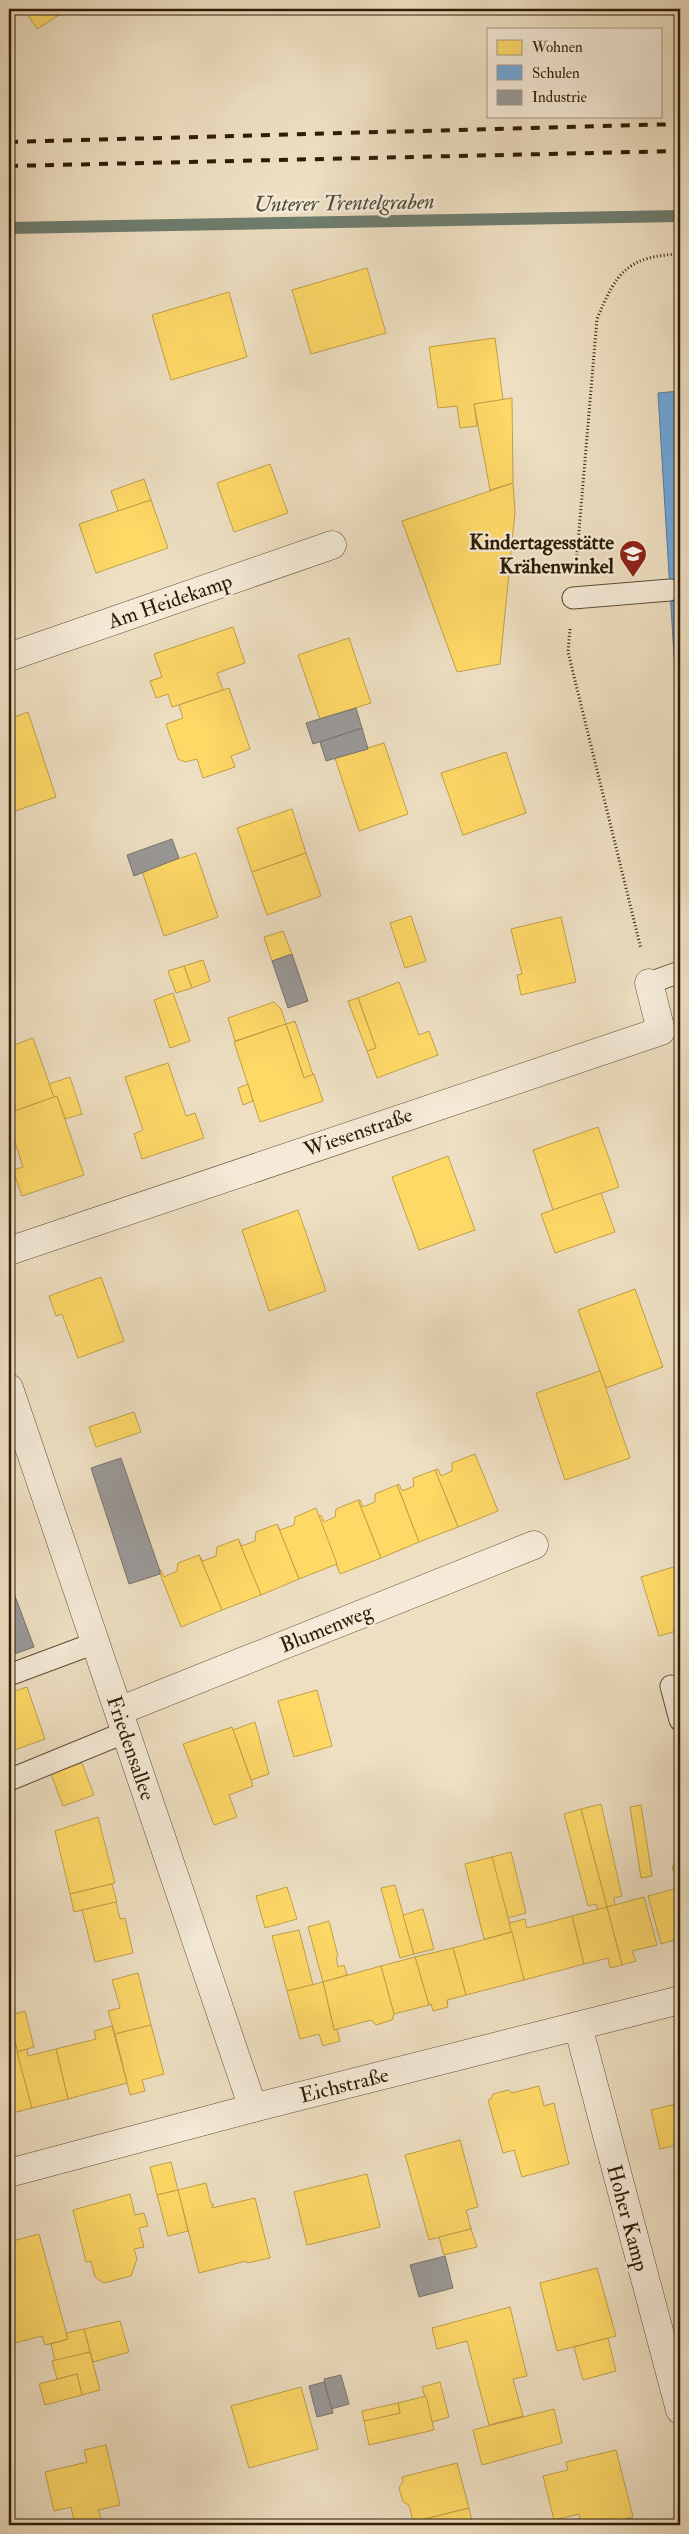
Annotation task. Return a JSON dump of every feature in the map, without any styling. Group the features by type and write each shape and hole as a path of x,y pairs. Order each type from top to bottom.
{"street":[{"name":"Am Heidekamp","path":"9,657 332,545"},
{"name":"Wiesenstraße","path":"9,1251 661,1031 649,983"},
{"name":"Friedensallee","path":"9,1388 253,2108"},
{"name":"Blumenweg","path":"122,1722 534,1545"},
{"name":"Eichstraße","path":"9,2173 253,2108 680,2000"},
{"name":"Hoher Kamp","path":"578,2026 680,2410"}],"lane":[{"path":"573,598 670,590"},
{"path":"649,983 680,972"},
{"path":"9,1675 95,1643"},
{"path":"671,1686 680,1720"},
{"path":"9,1780 122,1722"}],"building: Wohnen":[{"path":"24,9 68,9 37,29"},
{"path":"367,268 386,333 311,354 292,290"},
{"path":"229,292 247,357 171,380 152,315"},
{"path":"495,338 503,400 474,404 477,426 460,428 457,406 438,408 429,347"},
{"path":"512,398 513,483 490,490 474,404"},
{"path":"270,464 288,513 234,532 217,483"},
{"path":"144,479 151,500 118,511 111,491"},
{"path":"513,483 515,512 500,664 457,672 402,521"},
{"path":"151,500 168,548 96,573 79,524"},
{"path":"233,627 245,663 217,673 223,690 172,707 168,694 156,698 150,681 162,677 154,654"},
{"path":"349,638 371,703 320,719 298,655"},
{"path":"229,688 250,749 231,756 235,767 203,778 197,759 185,762 178,759 166,724 183,718 179,705"},
{"path":"28,712 56,797 9,813 9,719"},
{"path":"384,743 408,814 359,831 335,758"},
{"path":"506,752 526,813 463,835 441,773"},
{"path":"292,809 306,853 252,872 237,828"},
{"path":"196,853 218,917 164,936 142,871"},
{"path":"306,853 321,896 267,915 252,872"},
{"path":"411,916 426,961 405,968 390,923"},
{"path":"561,917 576,982 521,995 517,975 522,974 511,929"},
{"path":"283,931 292,954 272,961 264,937"},
{"path":"203,960 210,981 192,988 184,966"},
{"path":"184,966 192,988 176,993 168,971"},
{"path":"399,982 419,1035 429,1031 438,1055 377,1078 367,1051 376,1048 358,998"},
{"path":"173,993 190,1041 170,1048 154,1000"},
{"path":"358,998 376,1048 367,1051 348,1001"},
{"path":"274,1002 281,1009 286,1024 235,1041 228,1018"},
{"path":"295,1021 313,1075 304,1078 286,1024"},
{"path":"286,1024 304,1078 314,1074 323,1101 260,1122 234,1042"},
{"path":"33,1038 54,1097 9,1113 9,1047"},
{"path":"168,1063 186,1116 195,1113 204,1138 142,1159 134,1134 143,1130 125,1077"},
{"path":"70,1077 82,1114 65,1119 57,1096 54,1097 49,1084"},
{"path":"248,1084 253,1101 243,1105 238,1088"},
{"path":"57,1096 84,1175 22,1196 13,1170 23,1167 9,1124 9,1113"},
{"path":"598,1127 619,1187 553,1210 533,1150"},
{"path":"448,1156 475,1230 419,1250 392,1177"},
{"path":"601,1193 615,1232 555,1253 541,1214"},
{"path":"298,1210 326,1291 269,1311 242,1230"},
{"path":"101,1277 124,1341 78,1358 62,1314 56,1316 49,1296"},
{"path":"635,1289 663,1367 606,1388 578,1310"},
{"path":"600,1371 630,1458 565,1480 536,1393"},
{"path":"134,1412 141,1432 96,1447 89,1427"},
{"path":"475,1454 498,1511 458,1527 435,1470 438,1469 441,1476 452,1471 452,1463"},
{"path":"435,1470 458,1527 419,1542 397,1485 399,1484 402,1491 414,1486 413,1478"},
{"path":"397,1485 419,1542 381,1558 358,1500 360,1500 363,1507 375,1502 375,1494"},
{"path":"358,1500 381,1558 340,1574 318,1517 321,1515 324,1522 335,1517 336,1509"},
{"path":"316,1508 337,1564 299,1579 277,1524 280,1530 294,1525 295,1517"},
{"path":"277,1524 299,1579 261,1595 238,1539 242,1546 255,1541 256,1532"},
{"path":"238,1539 261,1595 222,1610 199,1555 203,1561 216,1556 217,1547"},
{"path":"199,1555 222,1610 181,1627 159,1571 161,1570 164,1577 177,1571 178,1563"},
{"path":"680,1565 680,1630 659,1636 641,1577"},
{"path":"27,1687 45,1739 9,1752 9,1693"},
{"path":"317,1690 332,1746 294,1757 278,1701"},
{"path":"255,1722 269,1774 251,1780 233,1730"},
{"path":"232,1727 253,1786 229,1795 237,1817 214,1825 183,1744"},
{"path":"82,1763 94,1795 63,1806 51,1774"},
{"path":"601,1804 622,1896 614,1898 615,1905 607,1907 581,1809"},
{"path":"641,1805 652,1876 641,1878 630,1807"},
{"path":"581,1809 607,1907 598,1910 596,1904 588,1906 564,1814"},
{"path":"98,1817 115,1883 70,1894 55,1831"},
{"path":"511,1852 526,1913 507,1918 492,1857"},
{"path":"492,1857 512,1932 484,1939 465,1864"},
{"path":"680,1864 680,1949 677,1950 674,1940 661,1944 648,1896 678,1888 672,1866"},
{"path":"112,1884 117,1902 74,1912 70,1894"},
{"path":"395,1885 414,1954 400,1958 381,1888"},
{"path":"287,1887 297,1919 265,1928 256,1896"},
{"path":"644,1897 657,1945 632,1951 636,1961 622,1965 607,1907"},
{"path":"116,1902 120,1919 125,1918 133,1953 95,1962 82,1910"},
{"path":"607,1907 622,1965 610,1968 608,1958 584,1964 572,1916"},
{"path":"423,1909 434,1949 414,1954 403,1915"},
{"path":"572,1916 584,1964 524,1980 509,1923 525,1919 527,1928"},
{"path":"329,1921 338,1956 336,1957 338,1967 344,1965 347,1975 323,1982 308,1927"},
{"path":"299,1930 313,1985 287,1991 272,1936"},
{"path":"512,1932 524,1980 466,1995 453,1948"},
{"path":"453,1948 466,1995 447,2000 448,2007 433,2011 431,2004 429,2005 415,1957"},
{"path":"415,1957 429,2005 394,2014 381,1966"},
{"path":"381,1966 394,2014 392,2020 376,2025 371,2020 334,2030 323,1982"},
{"path":"138,1973 151,2025 115,2034 108,2011 120,2008 112,1980"},
{"path":"323,1982 334,2030 337,2029 340,2041 323,2046 319,2034 300,2039 287,1991"},
{"path":"25,2011 34,2047 17,2052 9,2016"},
{"path":"9,2018 32,2108 9,2114"},
{"path":"151,2025 164,2074 142,2080 145,2091 130,2095 115,2034"},
{"path":"112,2026 127,2083 68,2099 56,2049 96,2039 94,2031"},
{"path":"27,2049 28,2056 56,2049 68,2099 32,2108 17,2052"},
{"path":"539,2086 544,2106 554,2103 569,2164 522,2177 514,2150 503,2153 488,2100 491,2099 493,2094 508,2090 512,2093"},
{"path":"680,2103 680,2144 660,2149 651,2110"},
{"path":"460,2140 478,2207 466,2210 471,2229 429,2240 405,2155"},
{"path":"171,2162 178,2190 157,2195 150,2167"},
{"path":"367,2174 380,2227 307,2245 294,2192"},
{"path":"206,2183 211,2203 214,2205 212,2205 212,2208 255,2198 270,2258 247,2263 246,2261 199,2273 178,2190"},
{"path":"178,2190 188,2231 168,2236 157,2195"},
{"path":"130,2194 135,2215 144,2213 148,2226 139,2228 144,2247 134,2249 137,2259 131,2276 104,2283 95,2277 91,2261 86,2262 73,2210"},
{"path":"471,2229 477,2247 444,2255 439,2237"},
{"path":"39,2234 68,2339 45,2345 42,2336 11,2344 9,2336 9,2242"},
{"path":"597,2268 616,2336 557,2351 540,2283"},
{"path":"510,2307 527,2376 513,2379 523,2416 489,2425 467,2341 437,2349 432,2328"},
{"path":"120,2321 129,2352 93,2362 84,2329"},
{"path":"84,2329 90,2352 55,2361 51,2344 68,2339 66,2333"},
{"path":"608,2338 616,2371 583,2380 574,2347"},
{"path":"90,2352 100,2390 82,2395 77,2374 57,2379 52,2361"},
{"path":"77,2374 82,2395 45,2405 39,2384"},
{"path":"440,2382 449,2417 432,2422 422,2387"},
{"path":"301,2387 318,2449 249,2468 231,2406"},
{"path":"426,2396 434,2430 369,2445 364,2421 400,2413 398,2403"},
{"path":"398,2403 400,2413 364,2421 362,2411"},
{"path":"554,2409 562,2443 482,2465 473,2430"},
{"path":"106,2445 120,2505 98,2510 102,2521 75,2525 71,2507 54,2511 45,2472 87,2462 84,2450"},
{"path":"616,2450 633,2517 604,2525 582,2525 579,2514 554,2520 543,2476 568,2470 566,2462"},
{"path":"457,2463 469,2508 413,2522 409,2505 403,2502 399,2488 403,2481 402,2477"},
{"path":"469,2508 473,2525 414,2525 413,2522"}],"building: Schulen":[{"path":"680,391 680,755 658,393"}],"building: Industrie":[{"path":"356,708 362,728 313,744 306,723"},
{"path":"362,728 368,749 326,761 320,742"},
{"path":"172,839 179,858 134,876 127,855"},
{"path":"292,954 308,1001 288,1008 272,961"},
{"path":"121,1458 160,1571 160,1574 129,1584 91,1468"},
{"path":"9,1580 34,1647 9,1656"},
{"path":"445,2256 453,2288 419,2297 410,2265"},
{"path":"341,2375 349,2404 331,2409 324,2379"},
{"path":"324,2382 333,2413 317,2417 309,2386"}],"waterway":[{"name":"Unterer Trentelgraben","path":"9,228 680,216"}],"railway":[{"path":"9,142 680,124"},
{"path":"9,166 680,151"}],"place":[{"name":"Kindertagesstätte Krähenwinkel","path":"633,578"}]}
